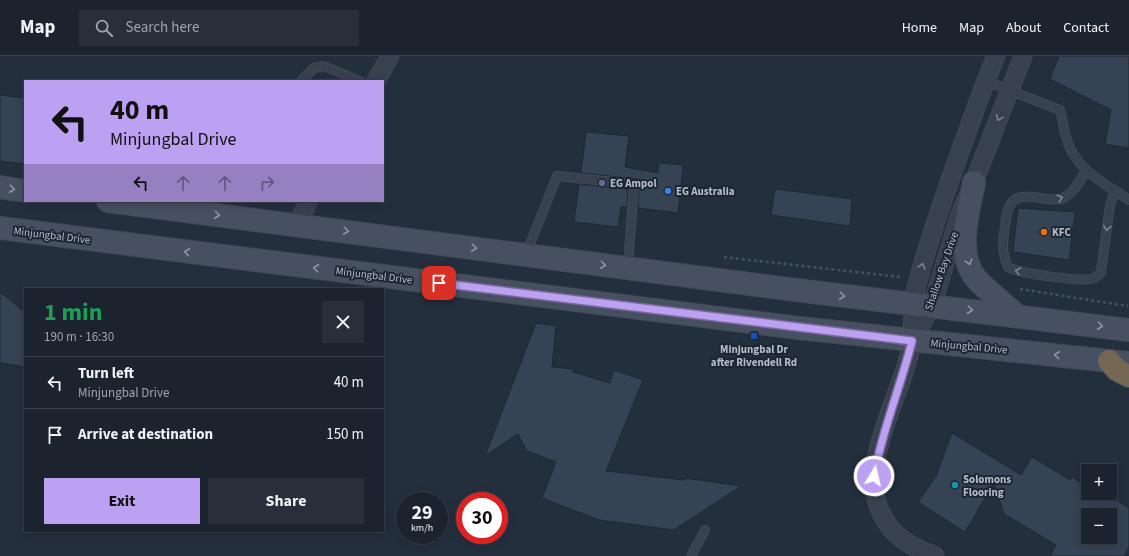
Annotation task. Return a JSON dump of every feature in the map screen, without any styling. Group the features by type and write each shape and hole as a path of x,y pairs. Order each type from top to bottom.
{"highway":[{"path":"1119,362 1117,370 1129,376"}],"main road":[{"path":"974,182 966,231 965,244 967,263 975,276 1017,316"},
{"path":"0,187 24,190"},
{"path":"116,202 628,268 1129,330"},
{"name":"Minjungbal Drive","path":"0,228 912,341 968,345 1119,362"}],"street":[{"path":"377,80 390,56"},
{"name":"Shallow Bay Drive","path":"922,305 918,280 940,208 996,56"},
{"name":"Shallow Bay Drive","path":"935,556 896,536 886,525 875,494 874,476 878,455 907,364 922,305 974,182 1023,56"},
{"path":"298,225 308,202"}],"lane":[{"path":"302,80 314,68 324,66 358,80"},
{"path":"986,81 1060,110 1066,138 1074,156 1086,171 1129,200"},
{"path":"1086,171 1073,191 1064,198 1055,200 1021,197 1012,201 1006,213 1002,250 1008,267 1015,271 1038,274 1080,279 1094,278 1101,272 1110,205 1115,190"},
{"path":"526,254 557,176 634,184 628,268"},
{"path":"691,556 704,530"}],"path":[{"path":"723,257 918,280"},
{"path":"1013,288 1129,306"}],"building":[{"path":"1059,56 1129,56 1129,148 1105,144 1111,110 1050,79"},
{"path":"0,95 24,98 24,164 0,161"},
{"path":"586,132 629,136 625,167 658,173 659,163 683,165 678,213 638,208 639,184 637,179 581,173"},
{"path":"579,184 628,189 627,207 621,207 618,227 574,222"},
{"path":"775,189 852,199 850,226 771,215"},
{"name":"KFC","path":"1018,208 1075,212 1069,260 1013,252"},
{"path":"0,292 24,311 24,367 0,363"},
{"path":"536,323 556,326 552,367 574,369 573,372 610,383 614,370 643,380 606,471 684,480 685,478 741,486 674,530 599,520 542,498 556,462 527,451 518,434 485,456"},
{"path":"952,433 1021,475 1032,457 1070,480 1073,477 1081,483 1081,500 1116,500 1129,508 1129,547 1124,556 1050,556 1056,545 1004,514 994,483 965,532 918,502 936,476"}],"place":[{"name":"EG Ampol","path":"602,183"},
{"name":"EG Australia","path":"668,191"},
{"name":"KFC","path":"1044,232"},
{"name":"Minjungbal Dr after Rivendell Rd","path":"754,336"},
{"name":"Solomons Flooring","path":"955,485"}],"route":[{"path":"439,283 912,341 907,364 878,455 874,476"}]}
